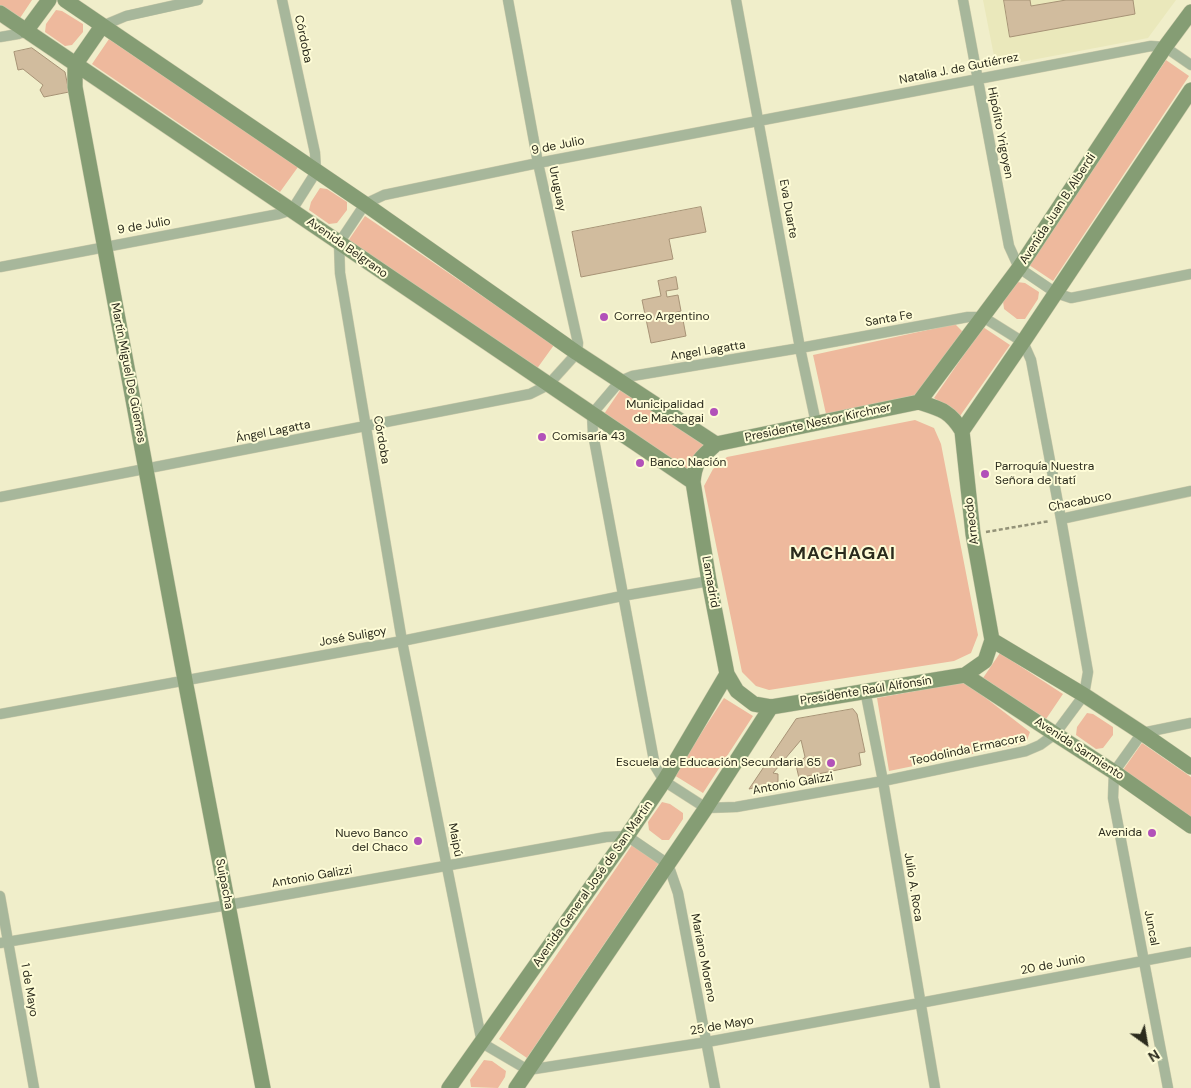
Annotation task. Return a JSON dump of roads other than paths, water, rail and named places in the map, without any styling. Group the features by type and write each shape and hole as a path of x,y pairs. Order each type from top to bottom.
{"street":[{"path":"0,37 26,31 49,0"},
{"path":"65,0 365,204 577,353 716,444"},
{"path":"75,64 102,26 126,16 198,0"},
{"name":"Córdoba","path":"282,0 315,153 316,172"},
{"name":"Uruguay","path":"508,0 538,163 578,343 577,353"},
{"name":"Eva Duarte","path":"736,0 800,348 816,423"},
{"name":"Hipólito Yrigoyen","path":"962,0 1009,246 1019,268"},
{"name":"Avenida Juan B. Alberdi","path":"919,402 1019,268 1165,47 1191,12"},
{"name":"Avenida Belgrano","path":"0,13 693,482"},
{"name":"Natalia J. de Gutiérrez","path":"759,120 1151,46 1165,47"},
{"path":"1165,47 1191,65"},
{"name":"Martín Miguel De Güemes","path":"75,64 75,86 185,680"},
{"path":"962,431 1191,90"},
{"name":"9 de Julio","path":"365,204 384,195 759,120"},
{"path":"292,210 316,172"},
{"path":"339,243 365,204"},
{"name":"9 de Julio","path":"0,266 292,210"},
{"name":"Córdoba","path":"339,243 340,272 402,641"},
{"path":"1019,268 1056,293 1071,298 1191,274"},
{"name":"Santa Fe","path":"800,348 968,317 983,317"},
{"path":"983,317 1023,342 1031,360 1088,672 1084,696"},
{"name":"Angel Lagatta","path":"620,381 632,376 800,348"},
{"path":"548,385 577,353"},
{"path":"620,381 592,414 593,434 654,766 664,780 706,808"},
{"name":"Ángel Lagatta","path":"0,497 530,394 548,385"},
{"name":"Presidente Nestor Kirchner","path":"716,444 919,402 942,409 955,419 962,431"},
{"name":"Arneodo","path":"962,431 973,534 992,640"},
{"name":"Lamadrid","path":"716,444 699,460 694,470 693,482 726,674 737,691 746,698"},
{"name":"Chacabuco","path":"1061,519 1191,491"},
{"name":"José Suligoy","path":"0,714 402,641 622,596 709,581"},
{"path":"992,640 1142,733 1191,767"},
{"name":"Presidente Raúl Alfonsín","path":"746,698 754,704 771,707 865,690 966,675 985,661 992,640"},
{"name":"Maipú","path":"402,641 482,1043"},
{"name":"Avenida General José de San Martín","path":"449,1088 628,836 664,780 726,674"},
{"name":"Avenida Sarmiento","path":"966,675 1114,772 1191,826"},
{"name":"Suipacha","path":"185,680 263,1088"},
{"name":"Julio A. Roca","path":"865,690 883,781 935,1088"},
{"name":"Teodolinda Ermacora","path":"883,781 1026,751 1040,745 1054,734 1084,696"},
{"path":"516,1088 706,808 771,707"},
{"path":"1114,772 1142,733 1191,723"},
{"name":"Juncal","path":"1114,772 1113,798 1168,1088"},
{"name":"Antonio Galizzi","path":"706,808 736,806 883,781"},
{"path":"628,836 668,864"},
{"name":"Antonio Galizzi","path":"4,943 606,837 628,836"},
{"name":"Mariano Moreno","path":"668,864 678,893 715,1088"},
{"name":"1 de Mayo","path":"0,896 4,943 34,1088"},
{"name":"20 de Junio","path":"920,1003 1191,952"},
{"name":"25 de Mayo","path":"528,1070 707,1042 920,1003"},
{"path":"482,1043 528,1070"}],"place":[{"name":"Correo Argentino","path":"604,317"},
{"name":"Municipalidad de Machagai","path":"714,412"},
{"name":"Comisaría 43","path":"542,437"},
{"name":"Banco Nación","path":"640,463"},
{"name":"Parroquía Nuestra Señora de Itatí","path":"985,474"},
{"name":"Escuela de Educación Secundaria 65","path":"831,763"},
{"name":"Avenida","path":"1152,833"},
{"name":"Nuevo Banco del Chaco","path":"418,841"}],"district":[{"name":"MACHAGAI","path":"843,554"}]}
